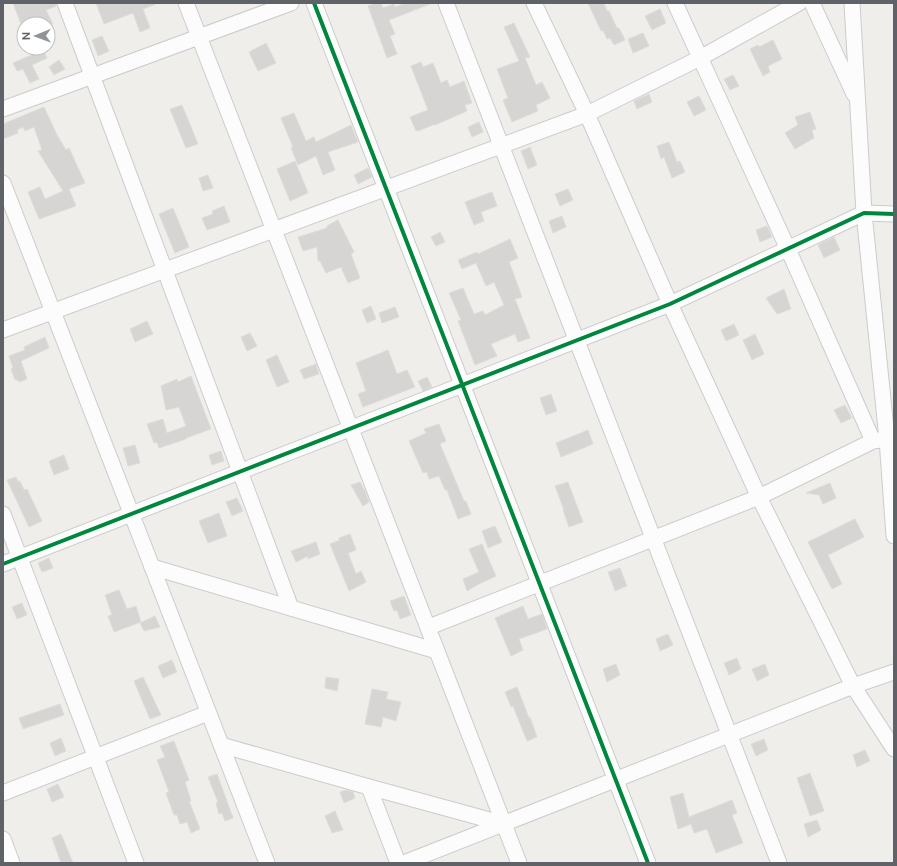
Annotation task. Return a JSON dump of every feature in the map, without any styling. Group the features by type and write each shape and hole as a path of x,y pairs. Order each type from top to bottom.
{"street":[{"path":"65,3 291,608"},
{"path":"186,3 520,863"},
{"path":"3,109 291,3"},
{"path":"314,3 648,863"},
{"path":"446,3 779,863"},
{"path":"534,3 587,114 670,304 759,497 853,686 894,749"},
{"path":"675,3 788,249 885,440"},
{"path":"3,330 587,114 700,58 799,3"},
{"path":"812,3 858,103"},
{"path":"852,3 864,213 894,536"},
{"path":"3,183 267,863"},
{"path":"3,564 670,304 864,213 894,214"},
{"path":"429,627 759,497 885,440"},
{"path":"3,514 136,863"},
{"path":"152,567 438,651"},
{"path":"404,863 853,686 894,672"},
{"path":"3,793 208,713"},
{"path":"221,745 504,824"},
{"path":"369,787 398,863"},
{"path":"3,839 12,863"}],"building":[{"path":"13,3 56,3 56,6 46,10 49,16 18,16"},
{"path":"96,3 156,4 143,9 150,28 140,32 133,13 104,24"},
{"path":"381,3 383,8 394,4 395,7 406,3 430,4 389,20 395,34 390,36 397,54 387,58 368,6"},
{"path":"588,3 604,3 607,11 609,11 617,28 619,28 625,40 614,45 610,38 607,39 603,30 601,31"},
{"path":"660,9 666,23 652,30 645,16"},
{"path":"514,23 530,57 525,58 536,85 542,82 550,98 536,105 538,111 512,122 503,100 508,98 497,69 519,61 504,27"},
{"path":"643,33 649,46 633,53 628,39"},
{"path":"102,36 109,51 98,56 92,40"},
{"path":"773,40 782,59 768,66 770,72 763,76 750,49 758,45 759,47"},
{"path":"266,43 276,63 258,71 249,52"},
{"path":"29,56 46,56 47,58 32,65 39,79 30,83 23,69 17,71 13,63"},
{"path":"59,60 65,69 54,75 49,67"},
{"path":"421,62 423,67 433,63 441,83 447,80 450,87 464,81 472,103 465,105 467,111 435,125 416,131 410,117 428,110 411,66"},
{"path":"733,75 739,86 730,90 724,79"},
{"path":"649,94 652,102 637,109 634,101"},
{"path":"699,96 706,110 694,116 687,102"},
{"path":"182,105 198,144 186,148 170,109"},
{"path":"44,107 66,150 69,148 85,183 69,189 76,206 39,219 28,192 40,187 45,199 63,191 38,151 42,150 34,127 25,131 23,127 17,130 18,133 3,139 3,124"},
{"path":"810,112 816,129 812,130 814,138 795,149 785,133 798,125 795,117"},
{"path":"294,113 306,141 314,137 316,142 351,125 358,142 328,152 335,170 323,175 316,156 298,165 291,148 293,147 281,118"},
{"path":"479,122 483,132 472,137 468,127"},
{"path":"669,142 677,162 680,161 685,172 672,178 664,157 661,159 657,146"},
{"path":"530,147 537,165 528,169 521,151"},
{"path":"295,161 308,193 290,201 277,169"},
{"path":"368,168 372,177 358,184 354,175"},
{"path":"208,175 213,188 203,191 199,178"},
{"path":"568,189 573,200 560,206 555,194"},
{"path":"492,192 497,206 481,212 484,221 474,225 465,202"},
{"path":"224,206 230,222 207,230 202,218 213,214 212,211"},
{"path":"173,208 189,247 175,253 159,214"},
{"path":"562,216 566,227 553,233 549,221"},
{"path":"338,220 354,252 351,254 360,278 348,283 341,267 326,273 320,261 318,261 317,247 303,251 298,237 327,228 327,226"},
{"path":"767,226 772,237 760,242 756,230"},
{"path":"440,232 445,242 436,246 431,237"},
{"path":"834,237 840,250 824,258 818,245"},
{"path":"510,239 518,258 509,262 522,297 515,299 530,338 518,342 515,334 491,344 497,356 475,365 458,321 461,320 449,293 463,288 474,314 483,311 485,315 504,305 494,282 486,286 476,263 462,269 458,260 477,252 478,254"},
{"path":"784,289 791,309 777,314 766,298"},
{"path":"371,306 376,319 367,323 362,310"},
{"path":"395,307 399,317 382,323 379,313"},
{"path":"147,321 153,334 135,342 130,329"},
{"path":"734,324 739,335 726,341 721,330"},
{"path":"250,333 257,346 247,351 241,337"},
{"path":"755,334 764,354 752,360 743,340"},
{"path":"45,337 49,348 21,361 27,379 19,382 18,380 15,380 11,369 13,368 9,356 25,350 24,347"},
{"path":"388,350 397,374 407,370 415,387 363,407 358,394 366,391 356,363"},
{"path":"277,355 289,382 277,387 266,360"},
{"path":"316,364 319,374 304,379 300,370"},
{"path":"191,376 211,429 159,448 157,442 154,443 147,424 163,419 167,433 186,426 179,407 166,410 161,386 177,379 178,382"},
{"path":"427,377 432,387 423,391 418,381"},
{"path":"551,394 557,411 546,415 540,398"},
{"path":"845,405 852,418 841,423 834,410"},
{"path":"439,424 446,441 440,444 471,514 458,519 447,490 445,490 439,476 429,479 427,472 423,473 409,441 426,433 424,429"},
{"path":"588,430 593,444 561,457 556,443"},
{"path":"135,445 140,463 128,466 123,448"},
{"path":"221,451 224,461 212,465 209,455"},
{"path":"64,455 69,469 54,475 49,461"},
{"path":"16,477 18,482 20,481 24,490 27,489 42,521 29,527 7,480"},
{"path":"360,482 369,502 363,506 351,485"},
{"path":"568,482 583,522 569,527 555,486"},
{"path":"830,483 836,498 823,504 819,495 806,493"},
{"path":"237,498 243,511 232,516 226,502"},
{"path":"219,513 227,536 208,543 199,521"},
{"path":"855,519 864,537 828,555 842,584 832,589 808,542"},
{"path":"495,526 502,542 488,548 482,531"},
{"path":"350,534 356,550 348,553 356,574 361,571 366,582 349,591 330,544 340,540 339,538"},
{"path":"316,542 320,554 308,559 308,556 296,562 291,551"},
{"path":"482,544 496,576 467,591 463,579 479,572 469,549"},
{"path":"49,558 53,568 42,572 38,563"},
{"path":"620,568 627,586 615,591 608,572"},
{"path":"119,590 127,609 136,606 141,622 114,632 108,616 112,615 105,595"},
{"path":"404,596 411,615 400,619 397,610 394,611 390,601"},
{"path":"22,603 27,615 17,619 12,607"},
{"path":"523,606 528,619 542,614 547,629 519,639 523,650 511,656 495,618"},
{"path":"155,616 160,627 144,631 140,623"},
{"path":"668,634 673,645 660,651 656,639"},
{"path":"737,658 741,669 729,675 724,663"},
{"path":"172,660 177,672 163,678 158,666"},
{"path":"616,664 620,675 607,682 603,669"},
{"path":"765,664 769,675 757,681 752,669"},
{"path":"143,677 161,715 150,719 134,681"},
{"path":"326,677 339,679 337,691 325,688"},
{"path":"517,687 537,737 527,741 513,706 511,707 505,692"},
{"path":"372,689 388,692 386,699 401,702 396,721 383,717 381,727 365,724"},
{"path":"60,704 64,715 23,729 19,718"},
{"path":"61,738 66,751 55,756 50,743"},
{"path":"764,739 768,750 756,756 751,744"},
{"path":"174,741 189,780 185,782 191,801 189,801 200,829 191,833 187,822 180,824 177,815 174,815 166,793 169,792 157,760 165,757 160,746"},
{"path":"865,750 870,761 857,767 853,755"},
{"path":"810,773 824,811 810,816 797,778"},
{"path":"217,774 233,818 225,821 222,813 219,814 216,803 218,802 208,777"},
{"path":"58,784 64,797 52,802 47,789"},
{"path":"346,790 353,792 355,798 344,803 340,792"},
{"path":"683,793 689,817 732,800 737,813 732,815 743,843 716,853 707,829 694,833 691,824 678,829 670,797"},
{"path":"335,811 343,830 332,833 325,816"},
{"path":"817,820 821,830 808,837 804,824"},
{"path":"61,834 73,863 61,863 52,838"}],"cycle path":[{"path":"314,3 648,863"},
{"path":"3,564 670,304 864,213 894,214"}]}
